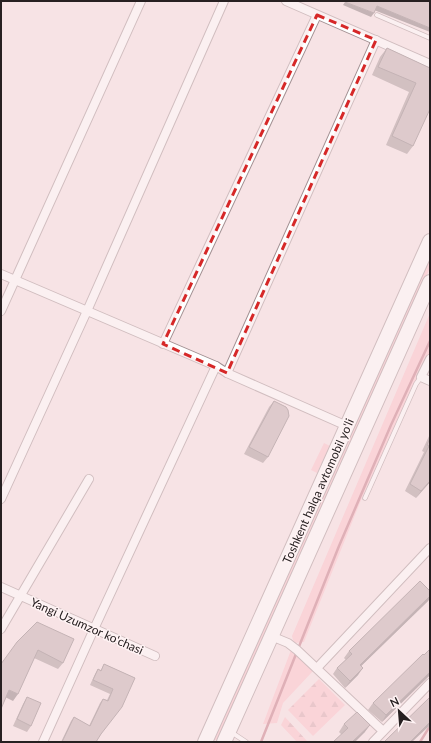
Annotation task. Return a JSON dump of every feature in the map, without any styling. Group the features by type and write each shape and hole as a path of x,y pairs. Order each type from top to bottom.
{"highway":[{"name":"Toshkent halqa avtomobil yo'li","path":"205,742 430,241"},
{"name":"Toshkent halqa avtomobil yo'li","path":"230,739 236,715 430,283"},
{"path":"199,742 216,717"}],"street":[{"path":"1,312 141,1"},
{"path":"1,498 87,310 224,1"},
{"path":"286,1 430,64"},
{"path":"163,344 317,15"},
{"path":"227,373 376,40"},
{"path":"1,274 216,366 227,373 347,426"},
{"path":"430,359 421,377 430,381"},
{"path":"44,742 94,628 216,366"},
{"path":"20,596 89,479"},
{"path":"317,668 430,548"},
{"name":"Yangi Uzumzor ko'chasi","path":"1,587 155,656"},
{"name":"Yangi Uzumzor ko'chasi","path":"1,629 20,596"},
{"path":"272,636 288,643 297,650 383,731"},
{"path":"373,742 430,683"}],"lane":[{"path":"377,15 430,38"},
{"path":"365,498 416,384 421,377"},
{"path":"230,739 246,742"}],"highlighted area":[{"path":"317,15 376,40 227,373 163,344"}],"green space":[{"path":"430,257 430,268 218,741 213,739"},
{"path":"430,313 430,354 361,500 304,642 295,643 292,636"},
{"path":"324,443 330,446 317,473 311,470"},
{"path":"291,650 313,671 283,703 277,723 263,724"},
{"path":"319,679 345,705 313,736 288,710"},
{"path":"285,717 307,741 297,742 281,725"}],"building":[{"path":"430,1 430,28 377,6 374,13 345,2"},
{"path":"387,48 430,68 430,109 413,146 392,136 416,83 378,67"},
{"path":"274,401 286,407 289,416 268,457 249,447"},
{"path":"430,438 430,481 421,491 410,484 429,446 427,445"},
{"path":"420,581 430,591 430,596 360,665 363,668 350,681 337,668 352,654 349,651"},
{"path":"37,622 74,639 63,663 38,650 18,694 9,690 1,709 1,664 17,642"},
{"path":"430,649 430,672 386,715 373,703"},
{"path":"104,664 135,678 122,707 96,742 62,742 74,717 90,726 103,699 108,701 113,689 93,680 98,669 101,671"},
{"path":"27,697 41,703 31,726 17,719"},
{"path":"430,697 430,722 410,742 384,742"},
{"path":"357,712 370,725 353,741 355,742 333,742 348,728 344,724"}],"waterway":[{"path":"261,742 339,546 391,425 430,341"},
{"path":"420,742 430,726"}]}
